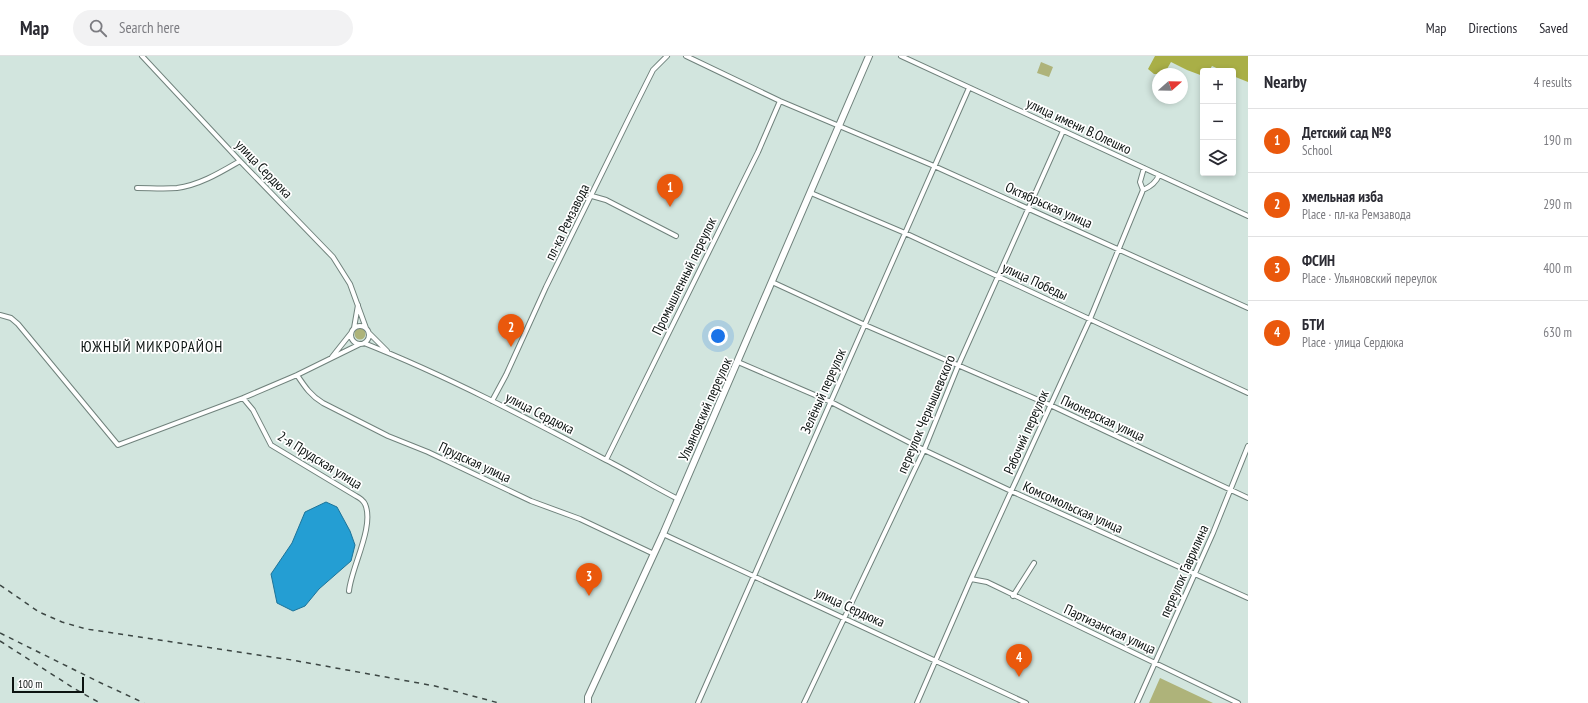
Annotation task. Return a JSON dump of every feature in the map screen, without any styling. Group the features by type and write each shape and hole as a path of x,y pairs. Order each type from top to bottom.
{"main road":[{"name":"Ульяновский переулок","path":"587,701 663,534 869,56"}],"street":[{"name":"улица Сердюка","path":"142,56 240,161 334,257 350,284 366,328"},
{"name":"пл-ка Ремзавода","path":"492,401 506,375 546,287 653,70 667,56"},
{"name":"Октябрьская улица","path":"686,56 780,101 934,166 1248,308"},
{"name":"улица имени В.Олешко","path":"901,56 1248,216"},
{"name":"Зелёный переулок","path":"698,703 969,88"},
{"name":"Промышленный переулок","path":"606,460 758,152 780,101"},
{"name":"переулок Чернышевского","path":"804,703 924,450 958,366 1063,131"},
{"path":"137,188 178,188 212,177 240,161"},
{"path":"1143,190 1140,182 1144,168"},
{"name":"Рабочий переулок","path":"917,703 971,579 1090,319 1143,190 1150,187 1159,176"},
{"name":"улица Победы","path":"810,193 904,233 1248,393"},
{"path":"592,196 606,200 676,236"},
{"name":"Пионерская улица","path":"772,282 865,325 1050,405 1248,498"},
{"path":"358,305 353,330 353,340 362,343"},
{"path":"0,315 11,318 18,324 118,445 243,398 297,375 362,343 368,338 369,333"},
{"path":"330,359 353,330 362,326 366,328 388,352"},
{"name":"улица Сердюка","path":"362,343 388,352 492,401 678,499"},
{"name":"Комсомольская улица","path":"738,362 831,402 924,450 1011,491 1248,598"},
{"name":"Прудская улица","path":"297,375 313,398 388,436 428,452 530,501 580,519 654,554"},
{"name":"2-я Прудская улица","path":"243,398 253,410 271,445 363,500 366,506 367,518 360,553 350,580 349,591"},
{"name":"переулок Гаврилина","path":"1137,703 1231,490 1248,446"},
{"name":"улица Сердюка","path":"663,534 754,575 1026,703"},
{"path":"1013,596 1034,563"},
{"name":"Партизанская улица","path":"971,579 987,582 1013,596 1238,703"}],"green space":[{"path":"1155,56 1248,56 1248,82 1236,77 1236,68 1216,68 1212,66 1211,68 1200,68 1200,75 1188,70 1188,68 1183,68 1171,62 1168,68 1152,68 1152,72 1148,69"},
{"path":"1041,62 1053,67 1049,77 1037,73"},
{"path":"360,328 364,330 366,334 364,338 360,340 356,338 354,334 356,330"},
{"path":"1160,678 1213,703 1149,703"}],"water":[{"path":"326,502 337,507 350,531 355,545 351,561 319,589 305,606 293,611 277,603 271,574 292,543 305,512"}],"railway":[{"path":"0,585 39,612 62,622 86,629 292,660 435,686 499,703"},
{"path":"0,633 144,703"},
{"path":"0,641 75,689 100,703"}],"place":[{"name":"Детский сад №8","path":"670,207"},
{"name":"хмельная изба","path":"511,347"},
{"name":"ФСИН","path":"589,596"},
{"name":"БТИ","path":"1019,677"}],"district":[{"name":"ЮЖНЫЙ МИКРОРАЙОН","path":"152,347"}]}
